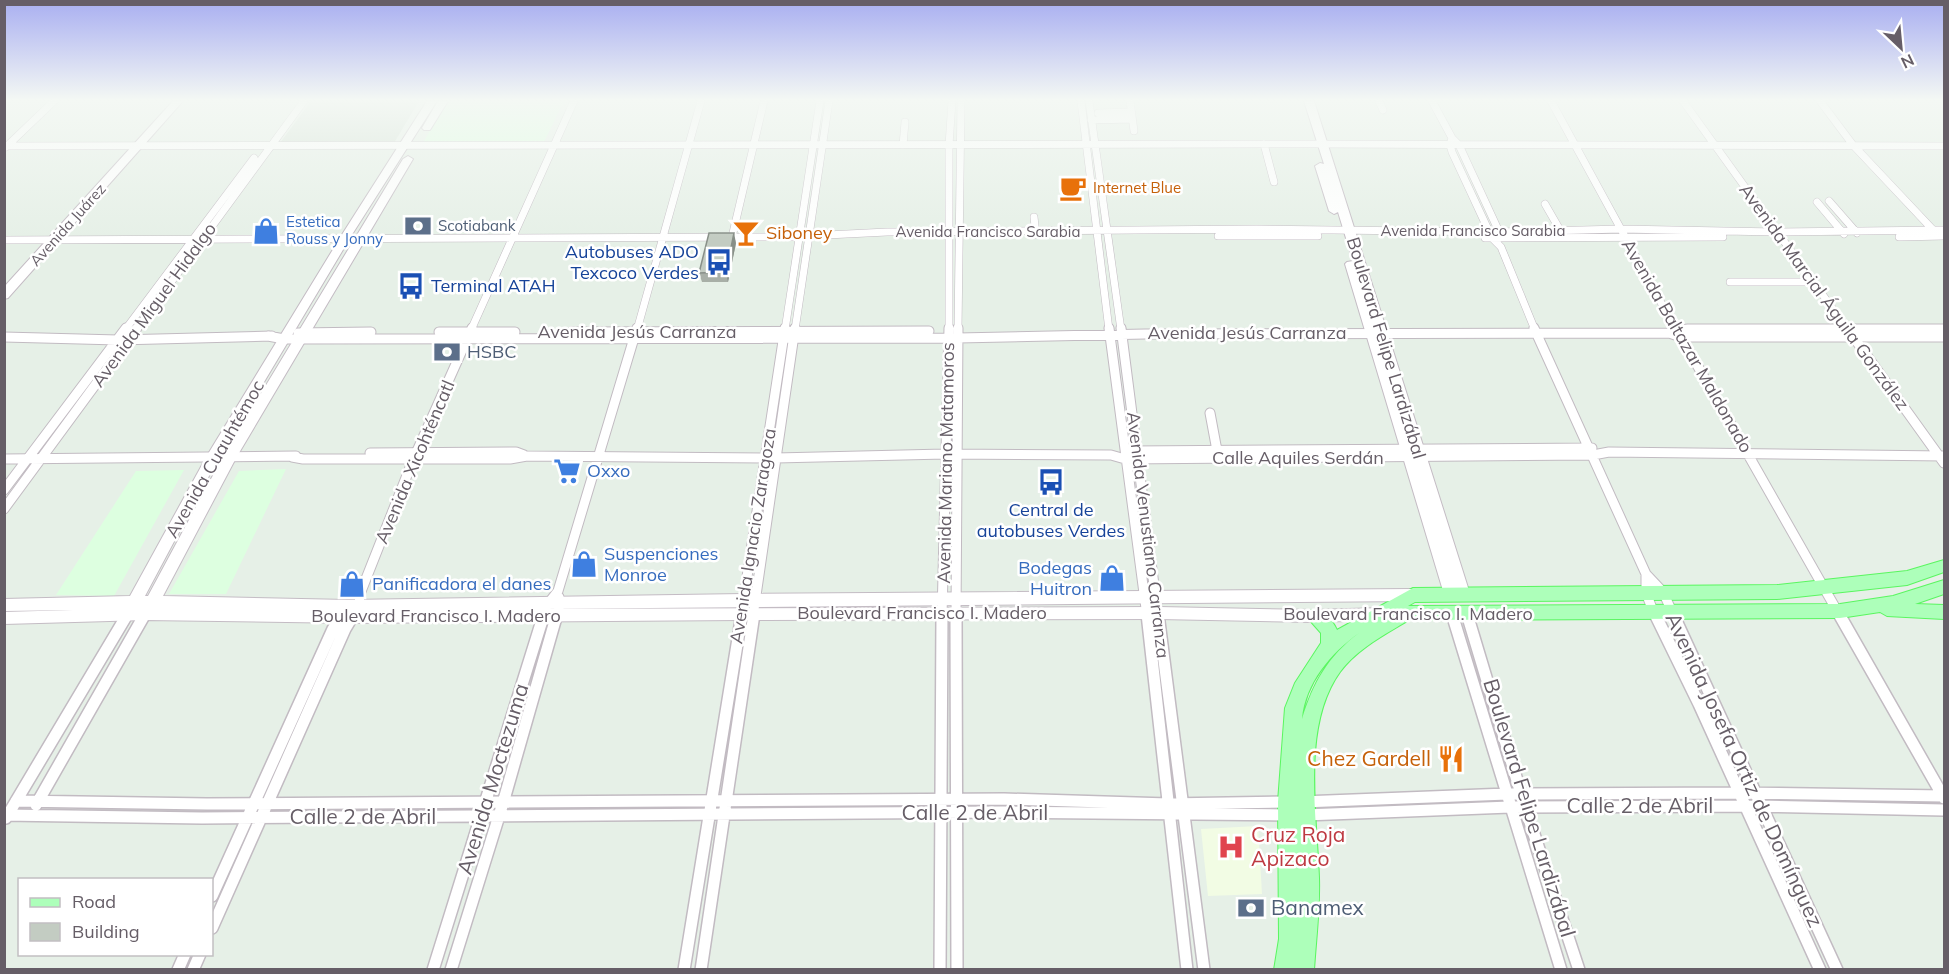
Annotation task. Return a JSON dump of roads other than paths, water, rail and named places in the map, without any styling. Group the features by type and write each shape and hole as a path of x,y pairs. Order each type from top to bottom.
{"main road":[{"name":"Avenida Cuauhtémoc","path":"131,608 213,457 285,336 354,236 411,146"},
{"name":"Boulevard Felipe Lardizábal","path":"1319,146 1457,594"},
{"name":"Avenida Juárez","path":"4,295 134,147"},
{"name":"Avenida Cuauhtémoc","path":"149,608 230,456 304,336 354,236"},
{"name":"Avenida Juárez","path":"6,280 52,238"},
{"path":"6,280 19,279"},
{"name":"Boulevard Francisco I. Madero","path":"4,604 131,608 1151,606 1413,595 1826,589 1907,578 1944,566"},
{"path":"1869,608 1927,594 1944,587"},
{"path":"1284,969 1289,939 1296,809 1294,708 1301,688 1330,645 1377,614 1413,595"},
{"name":"Boulevard Francisco I. Madero","path":"1151,606 1314,616 1406,613 1840,612 1869,608"},
{"name":"Boulevard Francisco I. Madero","path":"4,618 131,608"},
{"path":"1869,608 1944,612"},
{"path":"1304,969 1309,904 1296,809 1308,723 1315,697 1332,668 1350,649 1406,613"},
{"path":"1314,616 1329,630 1330,645"}],"street":[{"path":"5,147 345,146"},
{"name":"Avenida Xicohténcatl","path":"213,926 323,679 415,456 515,237 553,146"},
{"name":"Avenida Moctezuma","path":"451,969 517,755 539,676 553,606 596,456 635,336 690,146"},
{"path":"719,146 771,146"},
{"name":"Avenida Ignacio Zaragoza","path":"684,969 724,720 766,527 771,458 818,146"},
{"name":"Avenida Mariano Matamoros","path":"940,969 942,676 950,606 958,454 953,390 954,187 949,146"},
{"name":"Avenida Mariano Matamoros","path":"954,187 961,146"},
{"name":"Avenida Venustiano Carranza","path":"1091,146 1108,285 1109,333 1118,390 1124,455 1171,708 1204,969"},
{"path":"1265,146 1274,182"},
{"name":"Avenida Josefa Ortiz de Domínguez","path":"1453,146 1463,177 1490,235 1501,239"},
{"name":"Avenida Josefa Ortiz de Domínguez","path":"1460,146 1501,239 1537,335 1646,574 1663,592 1837,969"},
{"name":"Avenida Baltazar Maldonado","path":"1575,146 1623,233 1672,331 1681,337 1840,612"},
{"path":"1690,146 1753,146"},
{"path":"1854,146 1932,230 1941,236"},
{"name":"Avenida Miguel Hidalgo","path":"4,509 266,147"},
{"path":"732,237 753,147"},
{"name":"Avenida Marcial Águila González","path":"1716,147 1812,282 1943,458"},
{"path":"1463,177 1474,177"},
{"path":"1829,201 1859,234"},
{"path":"1839,201 1814,202 1845,235"},
{"path":"1545,204 1560,230"},
{"path":"1478,207 1488,208"},
{"path":"1035,217 1036,235"},
{"name":"Avenida Francisco Sarabia","path":"1501,239 1560,230 1778,235 1845,235 1944,230"},
{"name":"Avenida Francisco Sarabia","path":"4,238 354,236 663,238 857,235 1346,234 1490,235 1501,239 1623,233"},
{"name":"Avenida Francisco Sarabia","path":"1859,234 1941,236"},
{"name":"Avenida Miguel Hidalgo","path":"4,490 150,294 198,238"},
{"path":"165,275 175,274"},
{"path":"1730,282 1812,282"},
{"name":"Avenida Venustiano Carranza","path":"1108,285 1122,333 1148,530 1156,710 1187,969"},
{"path":"150,294 160,294"},
{"name":"Avenida Jesús Carranza","path":"1681,337 1851,334 1944,329"},
{"name":"Avenida Jesús Carranza","path":"4,337 117,340 268,336 635,336 873,333 970,336 1109,333 1537,335 1672,331 1944,338"},
{"path":"1118,390 1130,389"},
{"name":"Avenida Mariano Matamoros","path":"953,390 945,454 950,606 957,676 957,969"},
{"path":"1120,413 1132,413"},
{"path":"1210,413 1218,454"},
{"name":"Calle Aquiles Serdán","path":"4,459 230,456 303,459 415,456 510,459 527,456 771,458 945,454 1124,455 1503,451 1748,452 1943,458"},
{"name":"Avenida Ignacio Zaragoza","path":"701,969 738,718 754,527 771,458"},
{"path":"754,527 766,527"},
{"path":"1137,530 1148,530"},
{"name":"Avenida Josefa Ortiz de Domínguez","path":"1646,574 1646,592 1654,613 1699,704 1820,969"},
{"name":"Avenida Moctezuma","path":"433,969 525,676 553,606"},
{"name":"Avenida Cuauhtémoc","path":"5,817 131,608"},
{"name":"Avenida Cuauhtémoc","path":"30,815 149,608"},
{"name":"Avenida Xicohténcatl","path":"213,892 311,678 352,608"},
{"path":"1840,612 1944,797"},
{"name":"Boulevard Felipe Lardizábal","path":"1460,613 1579,969"},
{"name":"Boulevard Felipe Lardizábal","path":"1460,613 1510,807 1561,969"},
{"path":"525,676 539,676"},
{"path":"942,676 957,676"},
{"path":"311,678 323,679"},
{"path":"1699,704 1713,704"},
{"path":"1156,710 1171,708"},
{"path":"724,720 738,718"},
{"path":"942,734 956,734"},
{"path":"282,740 295,741"},
{"path":"502,754 517,755"},
{"path":"1551,793 1556,806"},
{"name":"Calle 2 de Abril","path":"1296,809 1416,797 1551,793 1755,793 1944,797"},
{"path":"1634,793 1639,806"},
{"path":"1811,795 1818,807"},
{"path":"1872,796 1878,808"},
{"path":"1416,797 1420,810"},
{"name":"Calle 2 de Abril","path":"862,807 941,800 956,806 1169,810 1420,810 1556,806 1760,806 1944,810"},
{"name":"Calle 2 de Abril","path":"16,801 160,804 726,801 798,807 862,807 940,813 956,806"},
{"path":"634,813 638,801"},
{"path":"569,815 573,802"},
{"path":"409,817 416,803"},
{"path":"153,817 160,804"},
{"path":"202,818 207,804"},
{"path":"341,817 346,804"},
{"name":"Calle 2 de Abril","path":"5,817 30,815 202,818 261,816 499,817 634,813 724,814 798,807"},
{"path":"469,860 484,860"},
{"path":"213,894 227,892"},
{"path":"1546,920 1563,920"},
{"path":"941,922 958,921"},
{"path":"1801,928 1817,928"},
{"path":"433,969 451,969"}],"place":[{"name":"Internet Blue","path":"1073,188"},
{"name":"Scotiabank","path":"418,226"},
{"name":"Estetica Rouss y Jonny","path":"266,231"},
{"name":"Siboney","path":"746,233"},
{"name":"Autobuses ADO Texcoco Verdes","path":"719,262"},
{"name":"Terminal ATAH","path":"411,286"},
{"name":"HSBC","path":"447,352"},
{"name":"Oxxo","path":"567,471"},
{"name":"Central de autobuses Verdes","path":"1051,482"},
{"name":"Suspenciones Monroe","path":"584,564"},
{"name":"Bodegas Huitron","path":"1112,578"},
{"name":"Panificadora el danes","path":"352,584"},
{"name":"Chez Gardell","path":"1451,759"},
{"name":"Cruz Roja Apizaco","path":"1231,847"},
{"name":"Banamex","path":"1251,908"}]}
